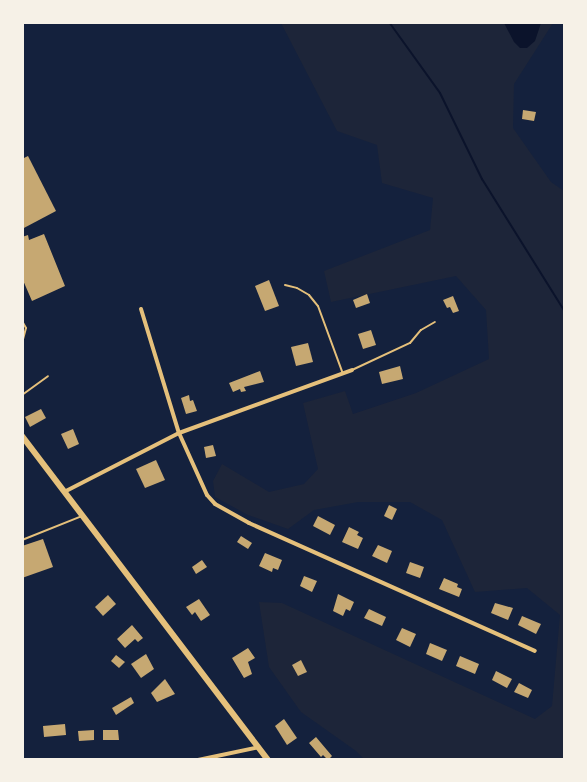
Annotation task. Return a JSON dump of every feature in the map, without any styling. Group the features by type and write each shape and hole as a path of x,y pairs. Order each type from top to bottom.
{"main road":[{"path":"22,436 85,515 268,759"}],"street":[{"path":"141,309 179,433 207,495 215,504 249,523 535,651"},
{"path":"66,491 179,433 352,370"},
{"path":"198,759 259,747"}],"lane":[{"path":"285,285 297,288 309,295 318,306 343,374"},
{"path":"22,321 26,328 22,344"},
{"path":"352,370 410,343 421,330 435,322"},
{"path":"22,395 48,376"},
{"path":"22,540 85,515"}],"shaded area":[{"path":"281,23 553,23 514,84 513,128 551,182 564,191 564,759 364,759 301,712 269,667 259,602 282,603 535,719 552,706 560,615 527,588 475,592 442,520 410,502 358,502 314,510 288,529 248,515 215,497 213,481 222,464 269,492 304,484 318,469 303,403 345,391 353,414 416,393 489,359 486,310 456,276 331,302 324,271 430,230 433,198 382,183 377,145 337,131"},
{"path":"504,23 541,23 535,41 527,48 520,48 514,42"}],"building":[{"path":"523,110 536,112 534,121 522,119"},
{"path":"28,156 56,211 22,229 22,159"},
{"path":"44,234 65,286 32,301 22,278 22,237 28,235 29,240"},
{"path":"269,280 279,306 265,311 255,286"},
{"path":"367,294 370,303 356,308 353,300"},
{"path":"453,296 459,311 453,313 443,300"},
{"path":"371,330 376,345 363,349 358,334"},
{"path":"308,343 313,362 296,366 291,347"},
{"path":"400,366 403,379 382,384 379,372"},
{"path":"260,371 264,382 244,387 246,391 241,392 240,389 233,392 229,383"},
{"path":"189,395 197,411 186,414 181,398"},
{"path":"41,409 46,418 30,427 25,417"},
{"path":"73,429 79,444 68,449 61,434"},
{"path":"213,445 216,456 206,458 204,447"},
{"path":"156,460 165,480 145,488 136,469"},
{"path":"389,505 397,509 392,520 384,516"},
{"path":"318,516 335,525 330,535 313,526"},
{"path":"349,527 359,532 357,535 363,538 358,549 342,542"},
{"path":"241,536 252,543 248,549 237,542"},
{"path":"43,539 53,567 22,578 22,546"},
{"path":"378,545 392,551 387,563 372,556"},
{"path":"265,553 282,560 278,570 273,568 272,572 259,566"},
{"path":"202,560 207,567 196,574 192,567"},
{"path":"410,562 424,567 420,578 406,573"},
{"path":"304,576 317,581 312,592 300,586"},
{"path":"444,578 458,584 457,587 462,589 459,597 439,589"},
{"path":"338,594 354,602 350,611 346,609 343,616 333,611"},
{"path":"108,595 116,604 103,616 95,607"},
{"path":"199,599 210,615 201,621 195,612 192,615 186,607"},
{"path":"495,603 513,608 508,620 491,613"},
{"path":"369,609 386,617 382,626 364,618"},
{"path":"522,616 541,624 536,634 518,625"},
{"path":"132,625 143,638 138,642 135,639 125,648 117,639"},
{"path":"402,628 416,634 410,647 396,640"},
{"path":"430,643 447,650 442,661 426,654"},
{"path":"248,648 255,658 248,662 252,674 244,678 232,658"},
{"path":"146,654 154,669 141,678 131,664"},
{"path":"116,655 125,662 119,668 111,661"},
{"path":"460,656 479,664 475,674 456,666"},
{"path":"301,660 307,672 298,676 292,665"},
{"path":"496,671 512,679 507,688 492,680"},
{"path":"165,679 175,694 157,702 151,693"},
{"path":"519,683 532,690 528,698 514,692"},
{"path":"131,697 134,703 116,715 112,708"},
{"path":"284,719 297,738 287,745 275,726"},
{"path":"65,724 66,735 44,737 43,726"},
{"path":"94,730 94,740 79,741 78,731"},
{"path":"103,730 118,730 119,740 103,740"},
{"path":"316,737 332,756 328,760 323,755 321,757 309,743"}],"waterway":[{"path":"389,22 440,93 482,179 564,310"}]}
